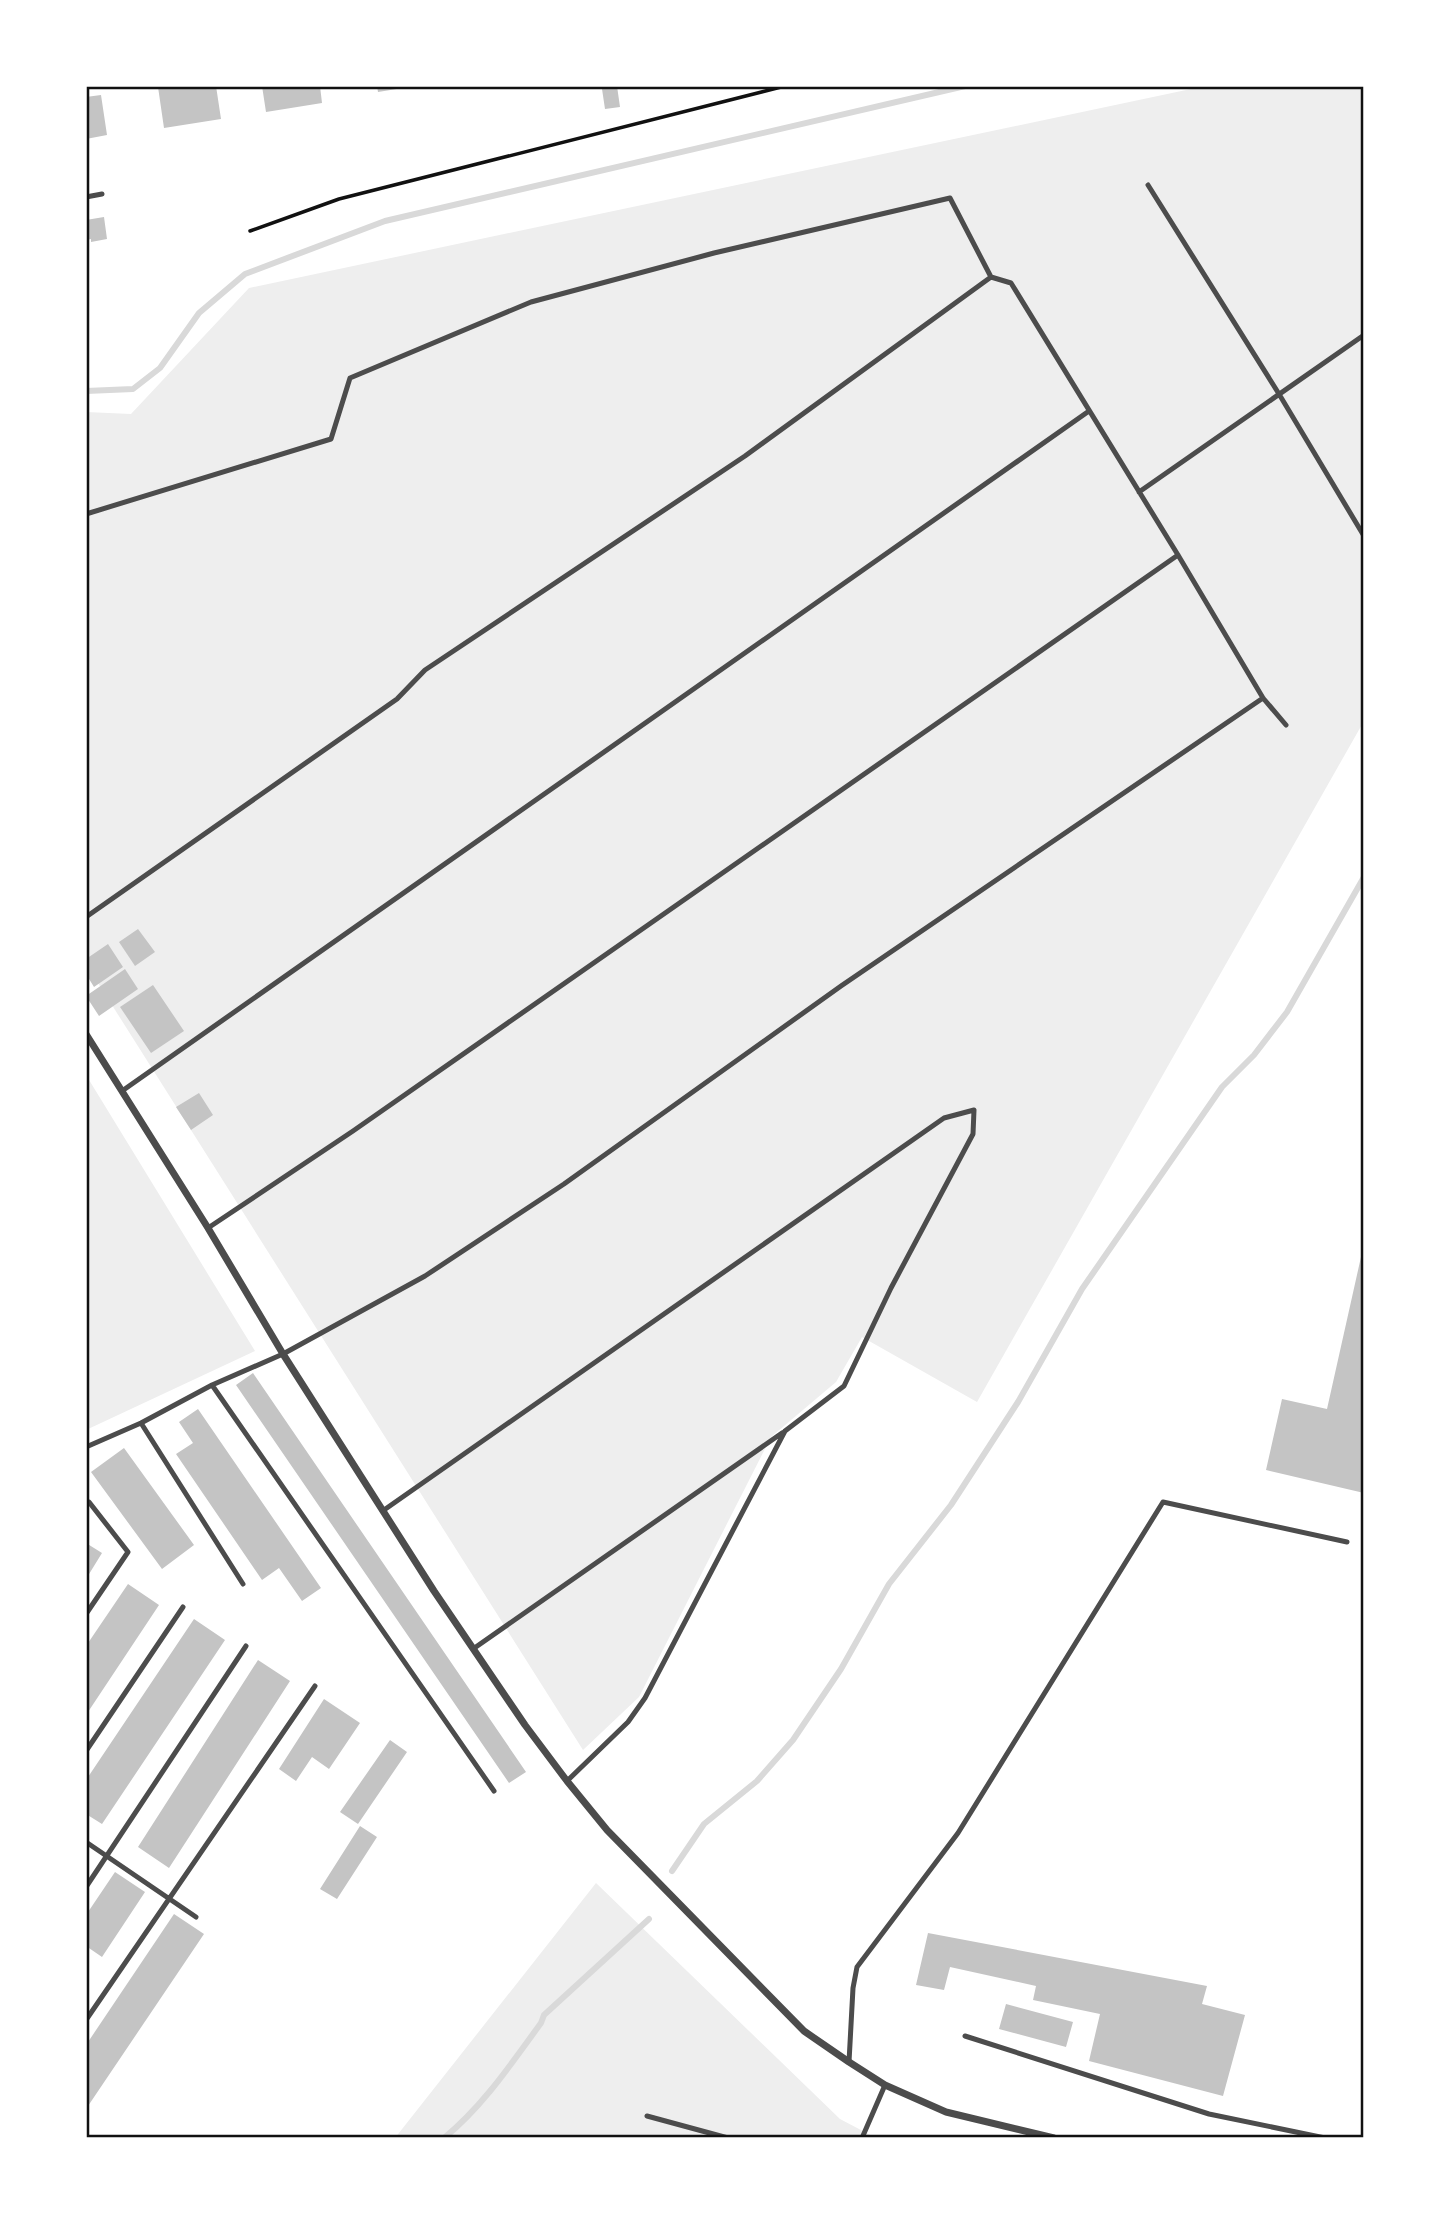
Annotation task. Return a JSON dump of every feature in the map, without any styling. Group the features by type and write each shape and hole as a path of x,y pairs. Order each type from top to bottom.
{"street":[{"path":"86,1034 208,1228 283,1354 472,1649 567,1781 607,1830 804,2031 885,2085 946,2112 1054,2138"}],"lane":[{"path":"1148,185 1364,536"},
{"path":"86,197 102,194"},
{"path":"86,514 331,439 350,378 531,302 714,253 950,198 991,277 1012,282 1263,698 1286,725"},
{"path":"86,917 397,699 425,670 745,456 991,277"},
{"path":"1139,492 1364,335"},
{"path":"122,1091 1089,411"},
{"path":"208,1228 365,1123 1178,555"},
{"path":"86,1447 141,1423 212,1385 283,1354 425,1276 564,1184 841,986 1263,698"},
{"path":"384,1510 944,1118 974,1110 973,1134 891,1288 844,1386 785,1431 472,1649"},
{"path":"212,1385 494,1791"},
{"path":"141,1423 243,1584"},
{"path":"567,1781 628,1722 645,1698 785,1431"},
{"path":"86,1502 89,1502 128,1552 86,1614"},
{"path":"849,2062 853,1988 857,1967 958,1833 1163,1502 1347,1542"},
{"path":"86,1751 183,1607"},
{"path":"86,1887 246,1646"},
{"path":"86,2020 315,1686"},
{"path":"86,1842 197,1917"},
{"path":"965,2036 1209,2114 1325,2138"},
{"path":"862,2138 885,2085"},
{"path":"647,2116 728,2138"}],"path":[{"path":"250,231 339,199 785,86"}],"shaded area":[{"path":"1205,86 1364,86 1364,721 977,1402 862,1337 836,1382 771,1437 639,1697 583,1750 86,964 86,412 131,414 249,288"},
{"path":"86,1075 255,1351 86,1430"},
{"path":"596,1883 840,2119 876,2138 395,2138"}],"building":[{"path":"216,86 221,119 164,128 158,87"},
{"path":"262,86 320,86 322,103 266,112"},
{"path":"377,86 409,86 409,87 378,92"},
{"path":"617,86 620,107 605,109 602,89"},
{"path":"101,95 107,135 86,139 86,97"},
{"path":"104,217 107,239 91,242 91,239 86,240 86,220"},
{"path":"138,929 155,952 135,966 119,942"},
{"path":"108,944 123,967 94,987 86,974 86,959"},
{"path":"125,969 138,989 99,1016 86,996"},
{"path":"153,985 184,1031 151,1053 120,1007"},
{"path":"199,1093 213,1115 191,1130 176,1107"},
{"path":"1363,1248 1364,1493 1266,1470 1282,1399 1327,1409"},
{"path":"253,1373 526,1772 509,1783 236,1385"},
{"path":"198,1409 321,1588 302,1601 279,1568 262,1580 176,1454 193,1443 179,1422"},
{"path":"124,1448 194,1545 162,1569 91,1472"},
{"path":"86,1543 102,1553 86,1579"},
{"path":"128,1584 159,1605 86,1715 86,1646"},
{"path":"194,1619 225,1640 102,1824 86,1814 86,1780"},
{"path":"258,1660 290,1681 169,1868 138,1847"},
{"path":"324,1699 360,1723 329,1769 312,1757 296,1781 279,1769"},
{"path":"390,1740 407,1752 358,1824 340,1812"},
{"path":"360,1826 377,1837 337,1899 320,1889"},
{"path":"115,1872 145,1892 102,1957 86,1946 86,1915"},
{"path":"174,1914 204,1934 86,2109 86,2045"},
{"path":"928,1933 1207,1986 1202,2004 1245,2015 1223,2096 1089,2061 1100,2014 1033,2000 1036,1986 950,1967 944,1990 916,1985"},
{"path":"1006,2004 1073,2022 1066,2047 999,2029"}],"waterway":[{"path":"86,391 133,389 160,368 199,313 245,274 385,221 965,86"},
{"path":"672,1871 704,1824 757,1781 793,1740 841,1669 889,1584 951,1505 1018,1402 1082,1289 1222,1087 1254,1055 1287,1012 1364,877"},
{"path":"444,2138 496,2084 541,2023 544,2015 649,1919"}]}
